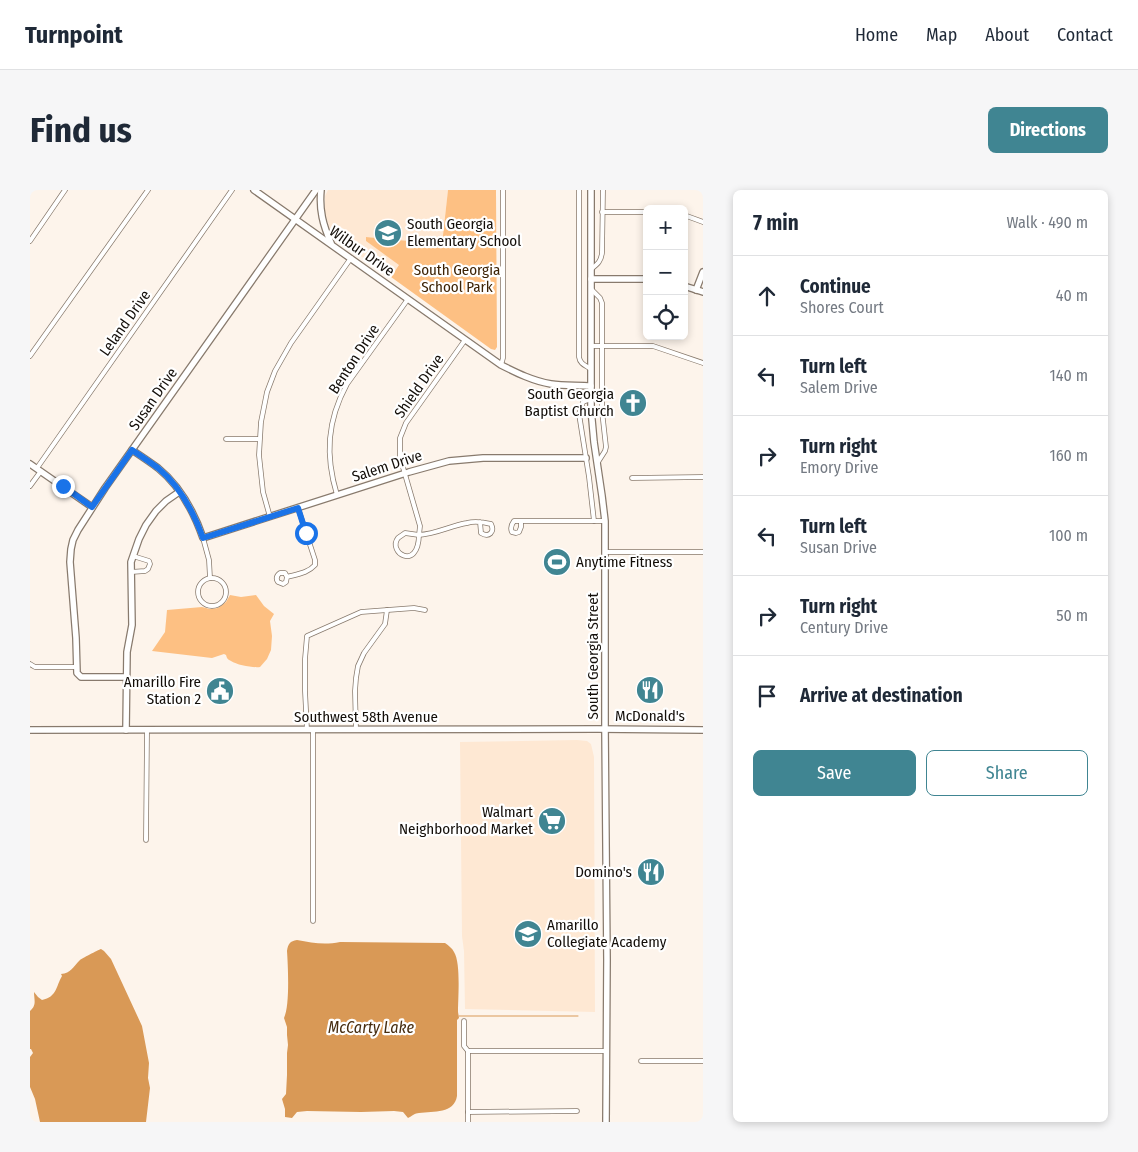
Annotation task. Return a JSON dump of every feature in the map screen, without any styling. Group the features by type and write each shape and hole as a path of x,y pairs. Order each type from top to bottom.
{"main road":[{"name":"Wilbur Drive","path":"254,190 502,365 524,376 544,382 569,386 591,386"},
{"name":"Susan Drive","path":"76,670 76,638 70,562 73,540 78,530 92,507 316,190"},
{"path":"321,190 320,210 322,220 332,245"},
{"name":"South Georgia Street","path":"591,190 591,399 594,442 605,520 606,552 606,1122"},
{"path":"688,287 700,291 703,272"},
{"path":"591,279 643,279"},
{"path":"132,450 159,469 179,492 194,515 203,538"},
{"name":"Salem Drive","path":"203,538 404,473 444,462 483,458 586,458"},
{"path":"30,464 92,507"},
{"path":"126,730 127,652 132,625 131,562 139,540 156,511 179,492"},
{"path":"76,670 81,677 126,677"},
{"name":"Southwest 58th Avenue","path":"30,730 703,730"}],"street":[{"path":"30,240 65,190"},
{"path":"30,356 148,190"},
{"name":"Leland Drive","path":"30,486 39,470 232,190"},
{"path":"502,190 502,365"},
{"path":"579,190 579,357 582,364 591,369"},
{"path":"591,268 601,260 602,253 602,190"},
{"path":"602,212 643,212"},
{"path":"688,216 703,222"},
{"path":"270,517 263,492 259,455 260,422 267,392 282,357 351,258"},
{"path":"591,289 600,298 602,303 602,411 606,447 598,462"},
{"name":"Benton Drive","path":"337,495 331,471 329,441 337,405 347,384 408,299"},
{"name":"Shield Drive","path":"419,535 420,526 400,457 400,438 406,423 465,340"},
{"path":"591,346 652,346 703,363"},
{"path":"591,399 583,402 579,414 594,521"},
{"path":"226,439 259,440"},
{"path":"632,478 703,477"},
{"path":"287,577 311,570 315,565 298,508"},
{"path":"521,521 605,520"},
{"path":"419,535 419,543 415,553 412,555 406,556 396,550 398,537 405,533 430,534 468,522 480,522"},
{"path":"203,538 209,560 210,578"},
{"path":"606,552 703,552"},
{"path":"131,572 145,571 150,564 146,559 133,556"},
{"path":"210,578 216,579 225,587 226,593 224,598 215,606 204,604 198,594 198,588 201,583 210,578"},
{"path":"313,920 310,730 306,691 307,636 360,612 414,608 425,610"},
{"path":"356,730 355,691 358,666 364,653 385,624 387,610"},
{"path":"30,664 35,667 76,670"},
{"path":"146,840 147,730"},
{"path":"464,1021 464,1046 468,1051 468,1122"},
{"path":"468,1051 607,1051"},
{"path":"641,1061 703,1061"},
{"path":"468,1112 576,1111"}],"shaded area":[{"name":"South Georgia Elementary School","path":"328,190 448,190 442,244 366,237 366,241 400,265 391,277 342,243 330,229 325,213 325,196"},
{"path":"587,741 591,744 594,757 595,1012 465,1009 462,936 460,742"}],"green space":[{"name":"South Georgia School Park","path":"448,190 496,190 497,347 495,350 391,277 399,265 366,241 366,237 442,244"},
{"path":"230,595 241,597 256,595 264,606 274,614 270,621 271,650 267,659 260,667 237,664 229,660 224,654 212,658 152,651 165,632 167,610 202,607 218,608 226,602"}],"water":[{"name":"McCarty Lake","path":"297,940 313,943 445,943 451,948 458,964 459,981 457,1096 452,1106 448,1109 416,1114 408,1118 403,1112 394,1111 307,1111 297,1112 292,1118 285,1117 282,1099 286,1094 287,1075 288,1045 287,1027 284,1018 288,995 287,951 290,943"},
{"path":"101,949 111,959 142,1026 149,1063 148,1078 150,1088 146,1122 40,1122 35,1099 30,1087 30,1057 33,1053 30,1049 30,1011 34,1004 34,992 42,1000 47,999 57,987 62,976 61,974 70,971 80,960"}],"waterway":[{"path":"459,1016 578,1016"}],"place":[{"name":"South Georgia Elementary School","path":"388,233"},
{"name":"South Georgia Baptist Church","path":"633,403"},
{"name":"Anytime Fitness","path":"557,562"},
{"name":"McDonald's","path":"650,690"},
{"name":"Amarillo Fire Station 2","path":"220,691"},
{"name":"Walmart Neighborhood Market","path":"552,821"},
{"name":"Domino's","path":"651,872"},
{"name":"Amarillo Collegiate Academy","path":"528,934"}],"route":[{"path":"63,486 92,507 132,450 159,469 171,482 187,502 203,538 298,508 306,533"}]}
